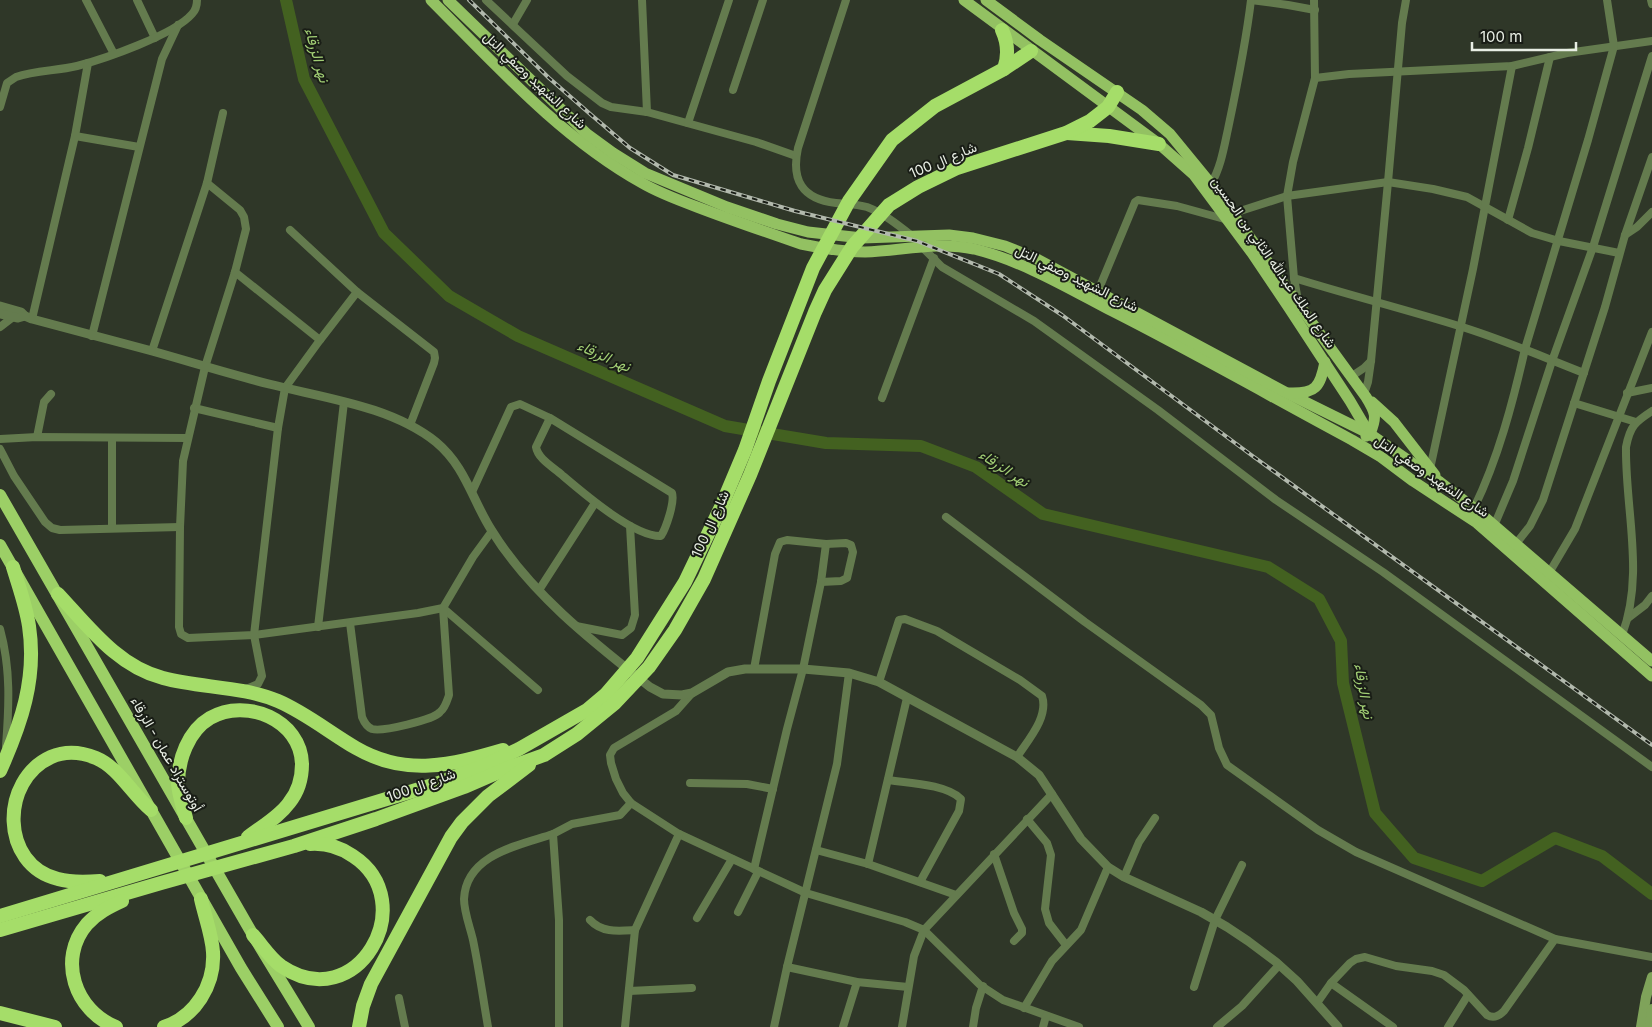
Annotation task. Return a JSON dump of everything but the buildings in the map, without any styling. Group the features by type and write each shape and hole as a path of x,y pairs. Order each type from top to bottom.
{"highway":[{"path":"1002,30 1008,53 1004,69"},
{"name":"شارع ال 100","path":"0,930 141,888 294,846 456,790 544,755 577,734 615,703 648,667 675,630 704,579 769,381 813,268 849,201 892,140 935,106 1004,69 1036,45"},
{"name":"شارع ال 100","path":"0,916 436,784 486,765 532,742 586,710 606,694 638,658 750,475 800,346 825,290 852,247 889,205 926,182 957,168 1066,133 1090,121 1108,107 1117,92"},
{"path":"1066,133 1109,136 1159,144"},
{"name":"أوتوستراد عمان - الزرقاء","path":"0,495 253,935 309,1027"},
{"path":"0,545 202,900 278,1027"},
{"path":"3,765 24,711 30,684 31,654 29,627 13,567"},
{"path":"58,594 102,642 121,657 141,669 162,678 240,691 277,700 300,712 357,749 381,760 405,765 454,763 532,742"},
{"path":"186,818 180,793 179,772 186,748 198,727 210,718 231,711 251,711 270,716 285,726 296,740 302,760 300,782 283,811 238,844"},
{"path":"118,881 70,881 57,879 35,868 23,853 14,836 11,812 13,799 18,787 29,772 43,760 63,754 81,754 97,759 112,768 151,810"},
{"path":"359,1027 363,1006 371,984 451,837 462,822 488,796 544,755"},
{"path":"253,935 279,965 303,976 319,979 336,977 352,969 365,958 377,939 382,907 377,884 369,870 350,854 335,847 319,844 294,846"},
{"path":"116,1027 97,1017 80,998 71,973 72,956 78,939 87,924 99,912 126,899 141,888"},
{"path":"164,1027 177,1022 193,1008 203,996 210,981 213,966 213,950 202,900"},
{"path":"0,1012 55,1027"}],"main road":[{"name":"شارع الشهيد وصفي التل","path":"431,0 530,99 576,139 612,164 664,195 801,244 865,252 921,246 950,246 973,249 1032,269 1158,334 1352,440 1381,457 1413,481 1477,523 1652,676"},
{"name":"شارع الشهيد وصفي التل","path":"448,0 587,134 645,173 727,207 808,232 862,238 949,235 973,238 1005,246 1037,259 1287,393 1370,434 1474,508 1652,661"},
{"name":"شارع الملك عبدالله الثاني بن الحسين","path":"964,0 1002,30 1036,45 1117,92 1158,122 1170,134 1211,184 1370,434 1381,457"},
{"name":"شارع الملك عبدالله الثاني بن الحسين","path":"986,0 1108,107 1159,144 1194,175 1231,216 1298,303 1365,396 1376,417 1370,434"},
{"path":"1287,393 1313,391 1321,379 1325,362"},
{"path":"1365,396 1392,420 1440,482"},
{"path":"1352,440 1370,434"},
{"path":"1641,1027 1646,997 1652,977"},
{"path":"1650,1027 1652,1009"}],"street":[{"path":"86,0 114,54"},
{"path":"137,0 155,38"},
{"path":"0,107 4,82 24,75 65,69 88,63 155,38 192,15 198,0"},
{"path":"486,0 568,76 602,103 688,123 756,142 796,156"},
{"path":"514,24 526,0"},
{"path":"642,0 647,112"},
{"path":"688,123 729,0"},
{"path":"732,90 763,0"},
{"path":"846,0 796,156 795,171 800,185 812,196 828,202 864,206 892,221 911,236 942,266 1034,321 1158,410 1276,500 1383,572 1652,767"},
{"path":"1211,184 1218,170 1238,84 1251,0 1315,10"},
{"path":"1298,303 1287,196 1293,162 1315,78 1314,0"},
{"path":"1365,396 1371,361 1402,17 1406,0"},
{"path":"1474,508 1493,463 1525,349 1559,241 1614,46 1607,0"},
{"path":"92,336 162,59 178,25"},
{"path":"1315,78 1349,74 1512,66 1568,53 1652,41"},
{"path":"1494,526 1513,481 1592,247 1652,56"},
{"path":"1508,220 1550,57"},
{"path":"28,318 75,136 88,63"},
{"path":"1430,469 1473,269 1512,66"},
{"path":"152,351 207,183 223,113"},
{"path":"75,136 139,146"},
{"path":"1515,545 1526,532 1538,512 1605,307 1619,253 1652,157"},
{"path":"1098,291 1131,210 1138,200 1231,216 1287,196 1388,182 1467,197 1532,233 1559,241 1619,253"},
{"path":"207,183 235,205 244,217 246,235 205,367 187,438 183,468 180,527 179,627 181,634 188,638 254,635 350,623 443,608"},
{"path":"1625,235 1637,227 1652,212"},
{"path":"290,230 358,292 431,348 435,355 434,363 410,425"},
{"path":"882,398 934,258"},
{"path":"235,272 320,340"},
{"path":"1294,278 1460,326 1525,349 1584,373"},
{"path":"240,691 258,684 262,676 254,635 278,428 285,388 358,292"},
{"path":"0,306 21,312 28,318"},
{"path":"0,314 28,318 205,367 344,402 375,411 410,425 435,442 454,460 492,531 525,576 576,626 650,687 663,694 673,696 692,693"},
{"path":"0,328 13,317"},
{"path":"1549,573 1575,529 1652,332"},
{"path":"1352,376 1371,361"},
{"path":"1627,393 1652,388"},
{"path":"37,437 44,402 51,394"},
{"path":"318,627 344,402"},
{"path":"1574,403 1636,422"},
{"path":"472,492 511,407 520,404 550,418 672,493 673,500 661,536 630,526 595,503 542,458 536,451 537,444 550,418"},
{"path":"194,408 278,428"},
{"path":"1622,635 1628,618 1633,574 1626,447 1631,428 1636,422 1652,411"},
{"path":"0,439 37,437 187,438"},
{"path":"112,438 112,528"},
{"path":"0,449 14,476 48,526 55,530 180,527"},
{"path":"539,590 595,503"},
{"path":"946,517 1085,622 1208,711 1222,758 1227,765 1234,772 1270,794 1328,836 1356,852 1555,940 1652,957"},
{"path":"576,626 622,635 628,632 634,623 635,603 630,526"},
{"path":"350,623 362,717 368,727 383,729 432,718 446,704 449,695 443,608 473,557 492,531"},
{"path":"754,668 780,542 787,540 826,544 849,543 853,552 847,578 843,581 821,582"},
{"path":"738,912 756,871 773,789 803,669 821,582 826,544"},
{"path":"1628,618 1652,596"},
{"path":"443,608 538,690"},
{"path":"879,682 899,620 905,619 937,631 1027,684 1042,696 1044,711 1041,719 1017,757"},
{"path":"0,629 9,684 3,765"},
{"path":"1079,1027 1066,1025 1003,1000 982,986 924,930 890,917 806,893 679,834 631,803 623,793 611,763 610,755 614,748 676,711 692,693 728,672 736,670 754,668 803,669 849,673 879,682 1017,757 1038,775 1081,839 1108,867 1124,877 1215,920 1248,941 1279,965 1338,1027"},
{"path":"776,1026 787,966 837,764 849,673"},
{"path":"868,864 907,698"},
{"path":"888,780 938,788 957,794 961,798 962,804 920,882"},
{"path":"690,782 748,784 773,789"},
{"path":"902,1027 914,956 924,930 1052,794"},
{"path":"488,1027 464,899 468,882 474,872 494,854 553,834 572,824 620,815 631,803"},
{"path":"1124,877 1139,842 1155,818"},
{"path":"1027,819 1049,848 1051,855 1045,909 1049,923 1066,945"},
{"path":"553,834 559,920 559,1027"},
{"path":"625,1027 635,930 679,834"},
{"path":"816,850 868,864 956,895"},
{"path":"994,854 1014,913 1022,929 1022,933 1014,941"},
{"path":"697,918 732,859"},
{"path":"1194,987 1215,920 1242,865"},
{"path":"1024,1008 1052,961 1081,930 1108,867"},
{"path":"590,920 607,931 635,930"},
{"path":"1317,1003 1331,983 1350,963 1365,957 1406,969 1438,973 1454,982 1487,1015 1498,1016 1527,981 1555,940"},
{"path":"1216,1027 1242,1006 1279,965"},
{"path":"787,966 857,982 908,987"},
{"path":"843,1027 857,982"},
{"path":"1331,983 1393,1027"},
{"path":"973,1027 982,986"},
{"path":"628,991 692,988"},
{"path":"1448,1027 1468,995"},
{"path":"399,998 405,1027"},
{"path":"1043,1027 1046,1016"}],"waterway":[{"name":"نهر الزرقاء","path":"286,0 304,79 384,233 449,296 518,336 725,426 826,443 921,446 976,467 1043,514 1268,567 1319,599 1341,641 1343,683 1375,813 1414,858 1482,881 1555,838 1602,856 1652,894"}],"railway":[{"path":"469,0 549,78 589,113 630,148 673,175 795,211 917,241 999,274 1062,315 1254,457 1652,745"}]}
